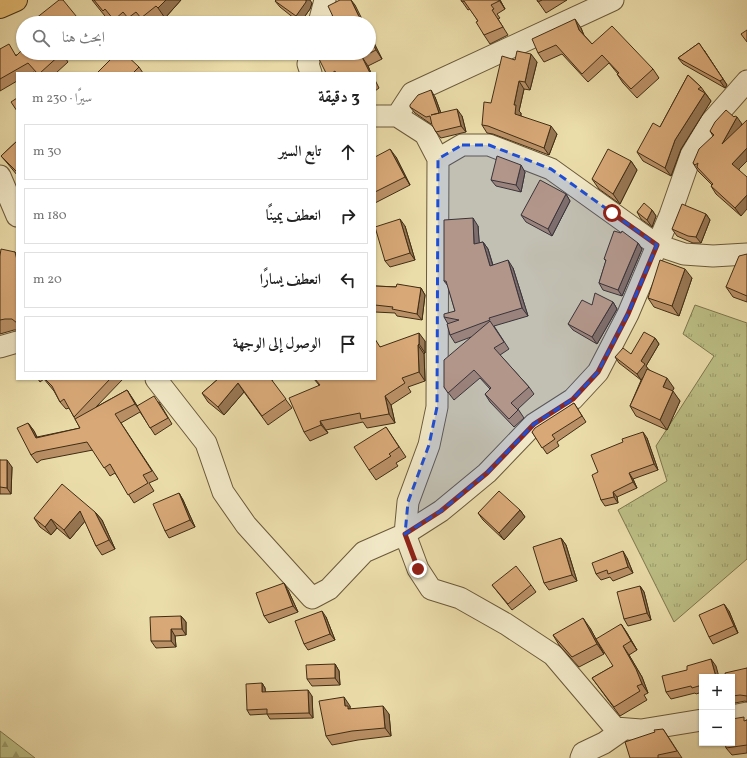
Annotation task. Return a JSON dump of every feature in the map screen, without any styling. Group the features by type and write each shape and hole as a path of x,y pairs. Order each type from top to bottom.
{"main road":[{"path":"0,7 16,0"}],"street":[{"path":"321,16 325,0"},
{"path":"397,116 412,93 613,0"},
{"path":"309,60 308,64 311,72"},
{"path":"157,380 206,443 223,492 246,525 312,598 329,589 364,552 405,534 441,511 487,473 534,424 573,399 598,372 628,314 670,215 690,155 711,122 747,81"},
{"path":"376,116 397,116 424,134 438,159 437,407 429,444 408,502 405,534 418,569 431,589 460,598 506,624 553,655 615,728 641,730 699,720"},
{"path":"438,159 462,145 489,145 551,170 657,245 684,254 713,256 747,254"},
{"path":"0,176 16,214"},
{"path":"0,347 16,342"},
{"path":"735,715 747,713"},
{"path":"581,758 583,752 604,743 624,729"}],"highlighted area":[{"path":"462,145 489,145 551,169 657,245 628,314 598,372 573,399 534,424 487,473 441,511 405,534 408,502 429,445 437,407 438,159"}],"green space":[{"path":"695,305 747,323 747,559 674,622 618,510 667,481 656,446 714,356 683,334"},
{"path":"0,731 35,758 0,758"}],"building":[{"path":"59,0 63,0 76,16 39,16"},
{"path":"94,0 166,0 158,8 156,6 144,16 139,16 136,12 131,16 126,16 123,12 118,16 111,16 105,9 103,11"},
{"path":"306,0 306,2 296,16 275,1"},
{"path":"340,0 351,0 359,16 333,16 328,6"},
{"path":"461,0 499,0 491,5 494,9 492,10 503,27 484,35 476,22 478,21 464,1 462,2"},
{"path":"575,19 579,30 592,44 612,26 653,69 631,89 617,74 619,73 602,55 582,74 556,45 538,53 532,39"},
{"path":"747,30 747,42 741,34"},
{"path":"699,43 723,79 720,81 678,58"},
{"path":"9,44 16,56 16,60 54,60 41,72 36,72 28,63 0,79 0,49"},
{"path":"517,51 531,54 525,82 519,81 514,105 516,105 515,114 551,126 544,148 482,125 484,102 491,103 502,56 515,60"},
{"path":"110,60 132,60 139,67 134,72 98,72"},
{"path":"320,60 364,60 370,72 335,71 326,72"},
{"path":"688,75 701,87 698,89 705,93 675,140 665,168 637,152 653,123 660,127"},
{"path":"431,90 439,113 431,115 457,109 461,126 436,132 432,125 430,116 426,117 410,107 418,95"},
{"path":"16,99 16,110 11,102"},
{"path":"726,110 734,117 737,117 722,144 747,120 747,148 732,164 747,177 747,195 735,208 711,186 713,184 697,167 698,163 695,165 693,163 699,149 714,135 710,131 715,122"},
{"path":"16,142 16,171 1,156"},
{"path":"390,149 405,177 376,192 376,156"},
{"path":"608,149 631,161 613,194 592,179"},
{"path":"497,156 521,165 516,185 491,180"},
{"path":"540,180 566,194 548,229 521,215"},
{"path":"644,203 652,210 647,220 637,212"},
{"path":"682,204 706,214 696,237 688,236 672,229"},
{"path":"473,218 474,244 483,242 490,266 508,260 522,308 489,318 490,320 450,335 447,324 459,320 444,317 444,314 455,311 446,281 444,281 444,220"},
{"path":"400,219 410,253 385,261 376,227"},
{"path":"614,231 621,233 622,231 638,243 618,290 599,283 606,260 604,259"},
{"path":"1,249 15,252 16,256 16,322 12,319 0,320"},
{"path":"747,254 747,296 726,287 739,256"},
{"path":"660,260 685,269 672,306 648,298"},
{"path":"397,284 421,288 417,314 392,309 393,307 376,305 376,286 396,287"},
{"path":"595,293 613,302 592,337 568,324 582,300 592,305"},
{"path":"490,321 504,342 494,348 529,387 511,403 518,410 509,419 485,394 491,388 474,370 448,393 444,387 444,360"},
{"path":"644,332 655,338 641,361 645,364 637,374 615,357 623,348 631,354"},
{"path":"419,333 419,372 402,378 405,383 385,396 389,414 361,419 360,413 320,421 321,425 304,432 289,398 320,385 316,380 376,380 376,341 380,347"},
{"path":"647,369 667,378 663,387 673,391 660,420 630,406"},
{"path":"46,380 109,380 74,417 64,399 60,402 52,386"},
{"path":"217,380 272,380 286,399 262,416 238,383 218,407 202,393"},
{"path":"127,390 135,404 115,414 152,471 143,475 148,483 128,495 110,464 104,468 87,442 36,452 31,455 17,428 28,423 36,438 80,428 75,419"},
{"path":"154,396 168,418 150,428 137,406"},
{"path":"574,403 582,416 552,435 555,439 542,448 532,432 535,428"},
{"path":"386,427 399,447 389,454 391,456 369,470 354,447"},
{"path":"643,432 654,464 629,473 633,482 613,492 614,497 601,500 592,475 598,472 591,455 623,442 622,439"},
{"path":"0,460 7,460 7,488 0,487"},
{"path":"62,484 95,512 109,540 96,546 80,511 64,530 51,519 45,527 34,518"},
{"path":"499,491 520,510 499,533 478,513"},
{"path":"179,493 190,520 165,531 153,504"},
{"path":"561,538 572,575 544,583 533,547"},
{"path":"623,551 628,567 608,574 607,570 596,574 592,563"},
{"path":"516,566 531,585 508,604 492,585"},
{"path":"284,583 293,606 264,616 256,593"},
{"path":"640,586 647,613 624,619 617,592"},
{"path":"724,604 734,626 709,637 699,615"},
{"path":"322,611 330,634 304,644 295,621"},
{"path":"181,616 182,629 171,629 171,641 151,641 150,617"},
{"path":"583,618 597,644 572,657 553,635"},
{"path":"621,624 631,641 623,646 636,669 642,684 637,686 640,691 614,707 592,678 613,666 596,639"},
{"path":"711,659 715,674 699,674 699,686 692,688 691,686 666,692 662,676 687,670 687,666"},
{"path":"335,664 335,678 307,679 306,665"},
{"path":"747,668 747,696 735,696 735,674 725,673"},
{"path":"262,683 262,692 308,690 309,713 267,714 267,709 247,710 246,684"},
{"path":"344,697 345,706 348,706 348,709 383,706 385,728 352,731 326,736 319,701"},
{"path":"744,717 744,721 747,720 747,745 726,748 726,746 735,746 735,718"},
{"path":"663,729 677,751 658,755 658,758 630,758 625,742 655,732 654,730"}],"route":[{"path":"418,569 405,534 441,511 487,473 534,424 573,399 598,372 628,314 657,245 612,213"}]}
